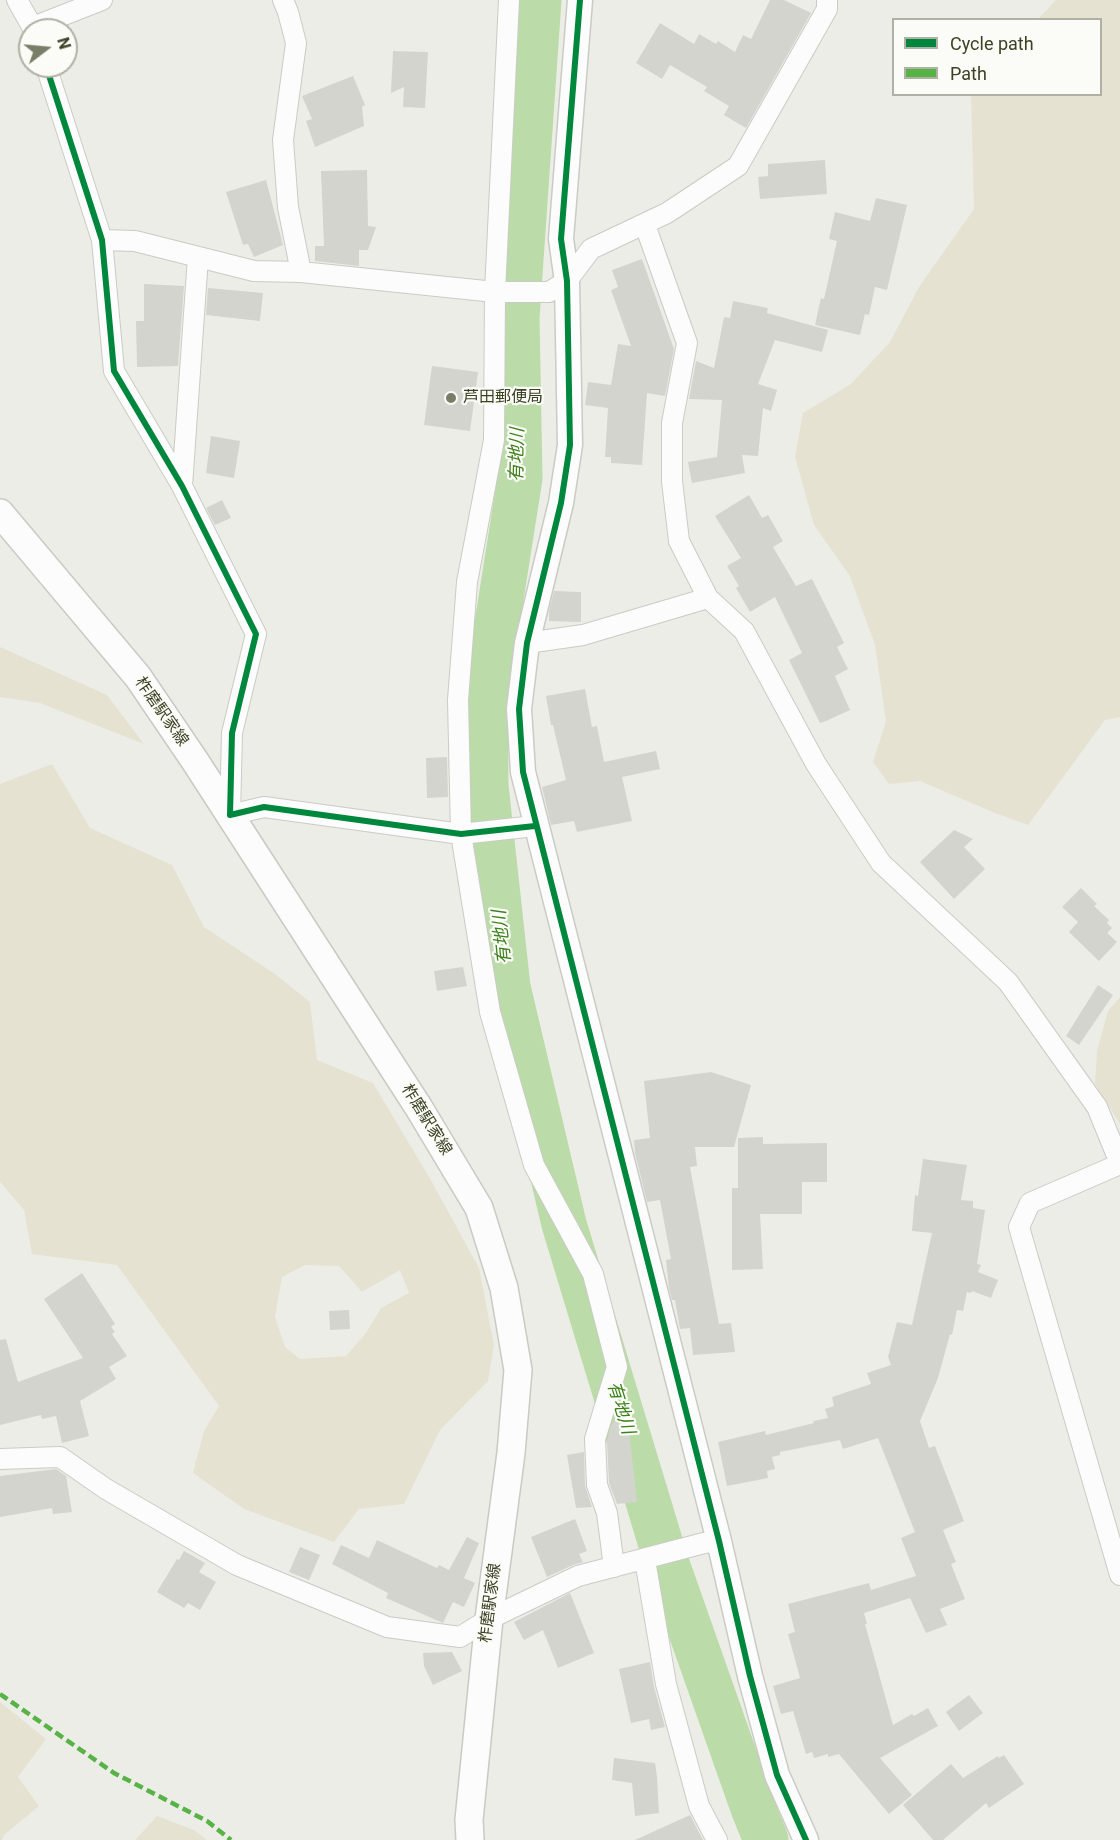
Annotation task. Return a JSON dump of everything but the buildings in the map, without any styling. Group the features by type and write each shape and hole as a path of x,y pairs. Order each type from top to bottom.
{"main road":[{"name":"柞磨駅家線","path":"0,513 138,677 419,1108 479,1208 504,1288 518,1370 511,1453 489,1619 469,1821 470,1840"}],"street":[{"path":"17,0 27,18"},
{"path":"58,18 102,0"},
{"path":"283,0 296,43 283,140 288,207 301,272"},
{"path":"509,0 495,292 494,440 467,582 458,700 461,834 490,1012 534,1166 592,1274 617,1367 595,1439 597,1485 607,1513 614,1567"},
{"path":"580,0 558,287 570,445 561,502 527,643 519,709 523,772 711,1542 777,1775 806,1840"},
{"path":"102,240 135,241 254,271 301,272 495,292 558,287 591,249 667,213 738,166 827,9 827,0"},
{"path":"50,78 102,240 114,371 182,486 256,634 232,733 230,815 264,807 461,834 535,826"},
{"path":"645,225 687,343 672,423 672,481 680,541 708,597 744,631 816,764 881,863 1008,982 1097,1107 1120,1164 1030,1203 1019,1227 1120,1575"},
{"path":"182,486 198,257"},
{"path":"527,643 583,635 708,597"},
{"path":"0,1459 60,1457 106,1489 237,1565 387,1627 460,1637 489,1619 578,1576 711,1542"},
{"path":"645,1560 666,1684 699,1806 717,1840"}],"shaded area":[{"path":"1056,0 1120,0 1120,717 1105,720 1028,825 920,781 889,784 873,762 886,721 875,645 850,576 814,525 795,457 803,413 851,384 890,342 919,287 974,209 971,96 1102,96 1102,18 1039,18"},
{"path":"0,647 107,695 144,744 40,703 0,697"},
{"path":"52,764 90,828 172,865 204,927 275,974 310,1002 317,1060 373,1083 432,1182 479,1268 494,1345 488,1381 440,1430 404,1504 359,1509 334,1542 244,1509 193,1473 204,1431 219,1406 117,1265 32,1254 24,1210 0,1182 0,784","holes":["305,1265 339,1266 362,1292 400,1270 409,1293 381,1308 366,1333 346,1356 300,1359 285,1347 275,1317 282,1277"]},
{"path":"1120,997 1120,1124 1095,1084 1097,1051 1108,1011"},
{"path":"0,1702 46,1739 18,1777 39,1806 4,1835 2,1840 0,1840"},
{"path":"157,1816 194,1830 207,1840 135,1840"}],"waterway":[{"name":"有地川","path":"539,0 517,318 520,478 485,700 486,786 508,987 564,1224 666,1561 766,1840"}],"marked path":[{"path":"0,1694 114,1773 207,1821 231,1840"}],"cycle path":[{"path":"580,0 561,239 567,281 570,445 561,503 527,643 519,709 523,772 719,1541 750,1676 777,1775 806,1840"},
{"path":"50,78 102,240 114,371 182,486 256,634 232,733 230,815 264,807 461,834 535,826"}],"place":[{"name":"芦田郵便局","path":"451,398"}]}
